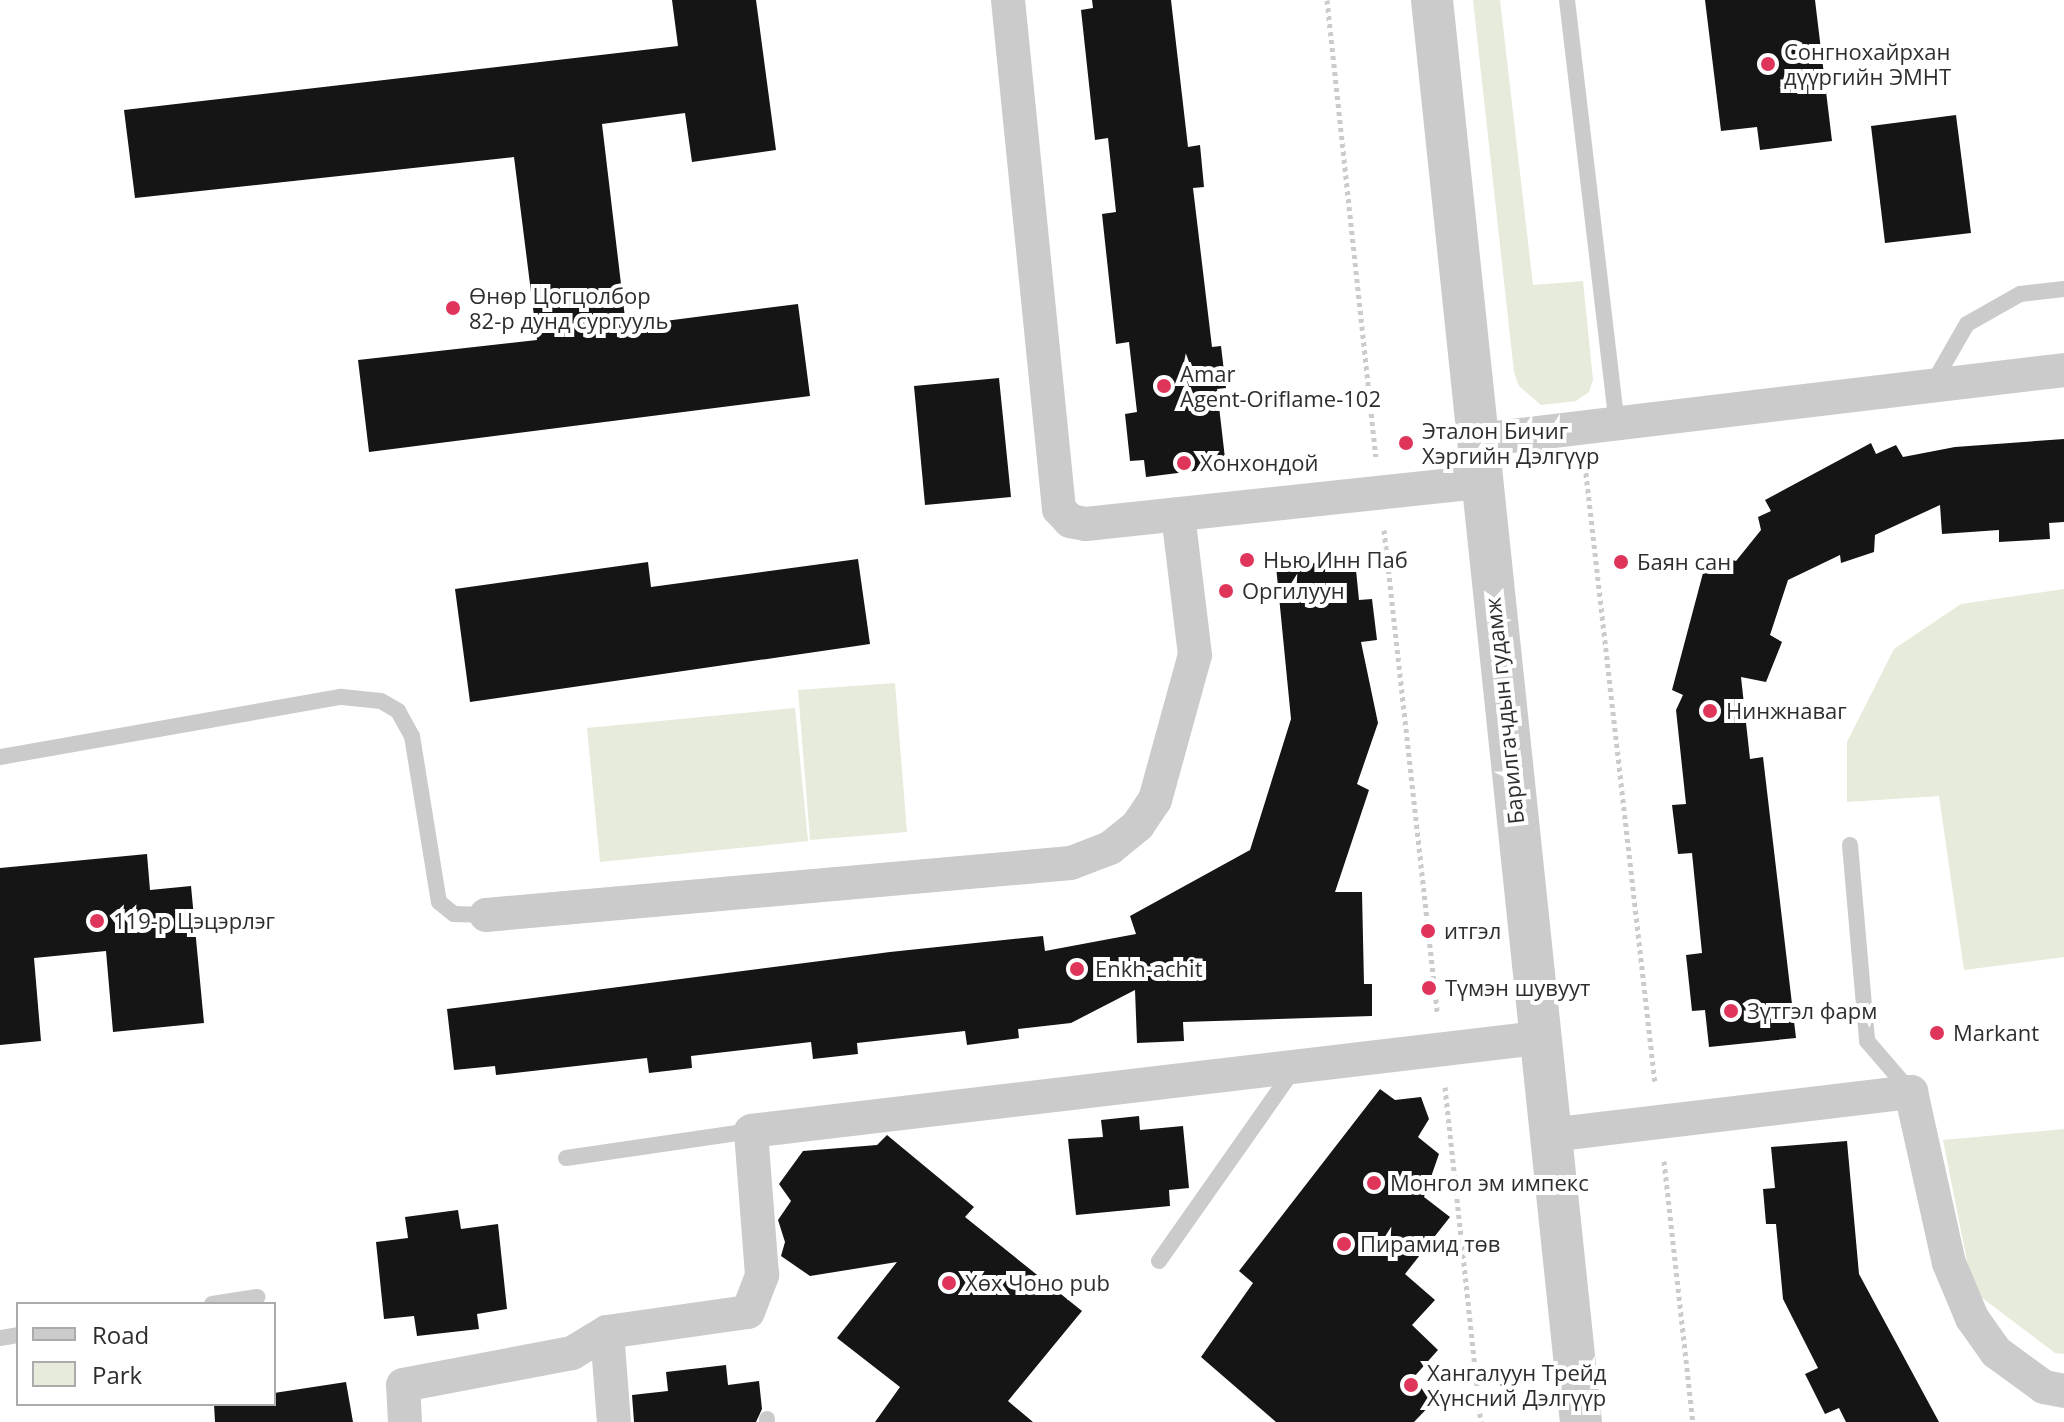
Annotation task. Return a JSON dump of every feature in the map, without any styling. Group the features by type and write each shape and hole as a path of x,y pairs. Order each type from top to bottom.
{"street":[{"path":"1008,0 1059,509 1070,521 1086,524 1481,482"},
{"name":"Барилгачдын гудамж","path":"1432,0 1537,1038 1581,1422"},
{"path":"1478,440 2064,370"},
{"path":"486,915 1071,863 1110,848 1138,825 1155,800 1195,655 1178,514"},
{"path":"405,1422 403,1385 572,1353 607,1332 748,1312 762,1275 751,1131 1537,1038"},
{"path":"1550,1135 1911,1092 1949,1263 1972,1318 1996,1352 2044,1387 2064,1391"},
{"path":"607,1332 614,1422"}],"lane":[{"path":"1567,0 1617,425"},
{"path":"1931,386 1967,324 2020,294 2064,289"},
{"path":"0,757 342,697 381,701 398,711 412,736 439,902 454,914 486,915"},
{"path":"1850,845 1867,1041 1911,1092"},
{"path":"1159,1261 1297,1065"},
{"path":"566,1158 751,1131"},
{"path":"225,1302 257,1297"}],"path":[{"path":"1327,0 1481,1422"},
{"path":"1581,429 1693,1422"}],"green space":[{"path":"1473,0 1500,0 1533,285 1583,281 1593,380 1589,392 1576,401 1541,405 1519,386 1514,372"},
{"path":"2064,589 2064,957 1964,970 1939,796 1847,802 1847,742 1894,649 1961,604"},
{"path":"895,683 907,832 810,840 798,690"},
{"path":"795,708 808,841 600,862 587,728"},
{"path":"2064,1129 2064,1354 2055,1353 1973,1291 1943,1140"}],"building":[{"path":"672,0 756,0 776,150 692,162 685,113 602,124 626,326 798,304 810,396 369,452 358,360 537,340 514,157 135,198 124,110 678,46"},
{"path":"1092,0 1171,0 1188,147 1200,145 1204,187 1193,188 1212,347 1221,346 1226,388 1217,389 1226,467 1146,477 1144,460 1130,461 1125,414 1137,412 1129,342 1116,344 1102,214 1116,212 1108,138 1095,140 1081,10 1093,8"},
{"name":"Сонгнохайрхан дүүргийн ЭМНТ","path":"1705,0 1815,0 1832,141 1760,150 1757,127 1721,131"},
{"path":"1956,115 1971,233 1885,243 1871,126"},
{"path":"999,378 1011,497 925,505 914,386"},
{"path":"2064,439 2064,522 2049,523 2050,539 1999,542 1999,530 1942,534 1940,505 1875,535 1874,552 1841,563 1840,555 1788,580 1770,635 1782,642 1766,682 1741,677 1750,759 1763,757 1796,1038 1709,1047 1705,1010 1692,1011 1686,955 1702,953 1692,853 1678,854 1672,805 1686,804 1676,710 1683,695 1672,690 1703,573 1718,573 1722,557 1736,561 1761,530 1758,517 1771,511 1765,500 1871,443 1876,454 1896,445 1903,457 1955,447"},
{"path":"858,559 870,644 470,702 455,589 648,562 651,587"},
{"path":"1355,560 1359,600 1372,599 1377,640 1361,642 1378,723 1357,784 1369,790 1335,892 1362,892 1364,984 1372,984 1372,1016 1183,1022 1184,1041 1137,1043 1135,990 1071,1023 1018,1029 1019,1038 967,1045 965,1031 857,1043 858,1054 813,1059 811,1042 691,1056 692,1068 649,1073 647,1058 496,1075 495,1066 454,1070 447,1009 890,952 1043,936 1045,951 1136,934 1130,916 1250,850 1291,719 1276,566"},
{"name":"119-р Цэцэрлэг","path":"147,854 150,890 191,886 204,1023 113,1032 106,951 34,958 41,1041 0,1045 0,868"},
{"name":"Пирамид төв","path":"1380,1089 1395,1100 1421,1097 1429,1119 1418,1137 1439,1154 1424,1197 1450,1217 1405,1274 1435,1300 1412,1325 1438,1350 1413,1378 1436,1399 1414,1422 1276,1422 1201,1357 1253,1283 1239,1271"},
{"path":"1139,1116 1140,1130 1183,1126 1189,1188 1169,1190 1170,1206 1076,1215 1068,1139 1103,1137 1101,1120"},
{"path":"887,1135 974,1207 965,1217 1082,1311 1008,1401 1033,1422 875,1422 900,1387 837,1338 897,1262 810,1276 781,1256 785,1242 778,1220 791,1201 779,1184 803,1151 877,1145"},
{"path":"1847,1141 1859,1274 1939,1422 1846,1422 1839,1408 1825,1414 1805,1374 1818,1368 1783,1299 1776,1224 1766,1224 1763,1189 1775,1188 1771,1147"},
{"path":"458,1210 461,1229 498,1224 507,1309 477,1314 479,1329 417,1336 414,1316 384,1319 376,1242 408,1238 405,1217"},
{"path":"726,1365 728,1385 759,1381 762,1409 756,1422 634,1422 632,1395 668,1391 666,1372"},
{"path":"346,1382 353,1422 215,1422 214,1406 276,1406 276,1393"}],"place":[{"name":"Сонгнохайрхан дүүргийн ЭМНТ","path":"1768,64"},
{"name":"Өнөр Цогцолбор 82-р дунд сургууль","path":"453,308"},
{"name":"Amar Agent-Oriflame-102","path":"1164,386"},
{"name":"Эталон Бичиг Хэргийн Дэлгүүр","path":"1406,443"},
{"name":"Хонхондой","path":"1184,463"},
{"name":"Нью Инн Паб","path":"1247,560"},
{"name":"Баян сан","path":"1621,562"},
{"name":"Оргилуун","path":"1226,591"},
{"name":"Нинжнаваг","path":"1710,711"},
{"name":"119-р Цэцэрлэг","path":"97,921"},
{"name":"итгэл","path":"1428,931"},
{"name":"Enkh-achit","path":"1077,969"},
{"name":"Түмэн шувуут","path":"1429,988"},
{"name":"Зүтгэл фарм","path":"1731,1011"},
{"name":"Markant","path":"1937,1033"},
{"name":"Монгол эм импекс","path":"1374,1183"},
{"name":"Пирамид төв","path":"1344,1244"},
{"name":"Хөх Чоно pub","path":"949,1283"},
{"name":"Хангалуун Трейд Хүнсний Дэлгүүр","path":"1411,1385"}]}
